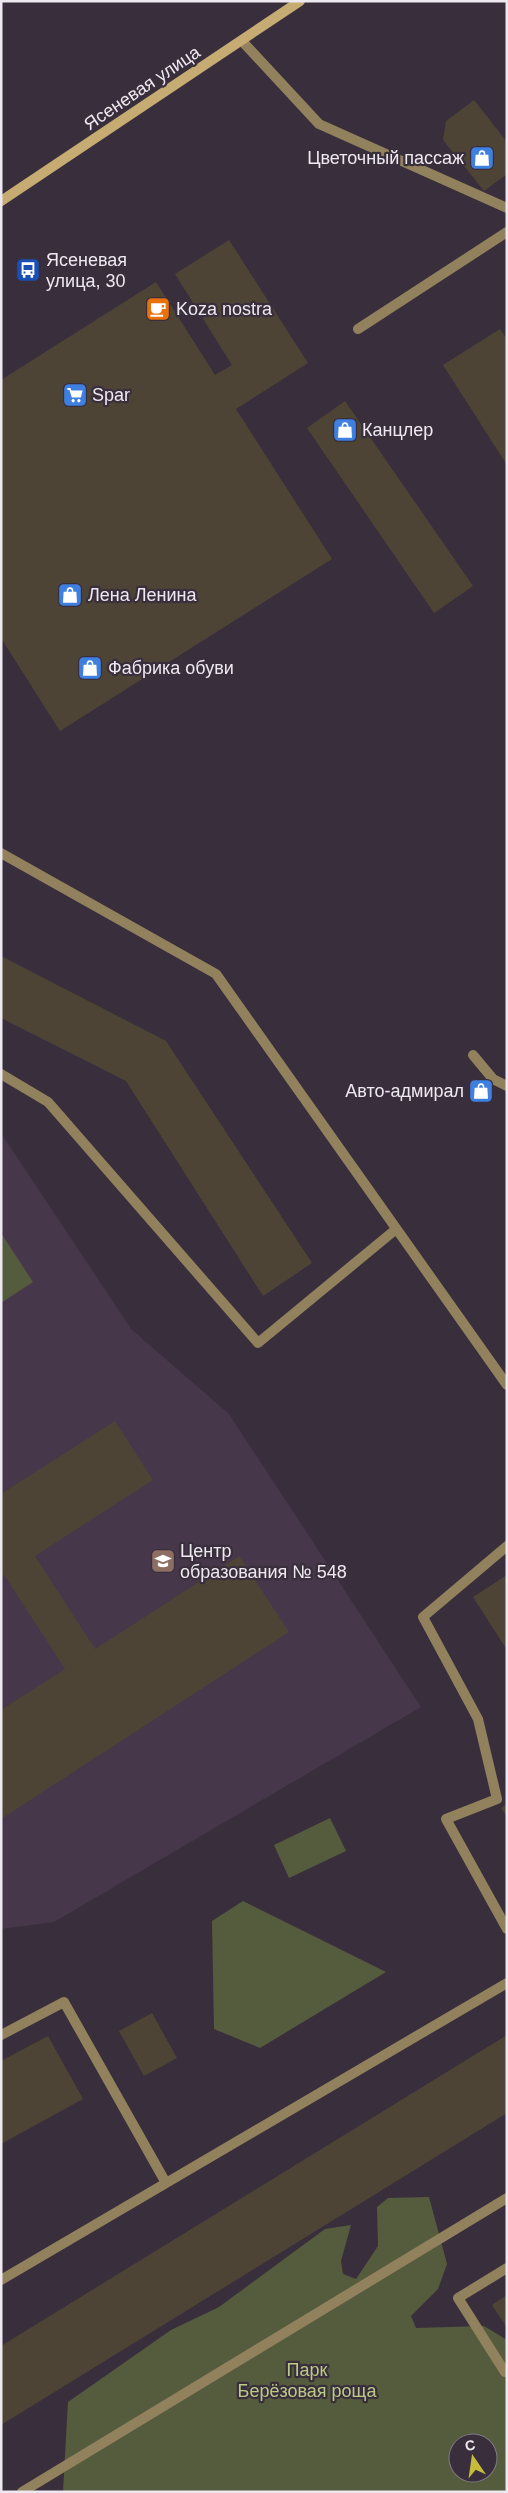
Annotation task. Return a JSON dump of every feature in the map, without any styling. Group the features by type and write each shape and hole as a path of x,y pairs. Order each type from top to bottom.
{"main road":[{"name":"Ясеневая улица","path":"1,201 300,1"}],"lane":[{"path":"242,41 319,124 507,208"},
{"path":"358,329 507,232"},
{"path":"1,854 216,974 507,1386"},
{"path":"473,1055 493,1079 507,1086"},
{"path":"1,1074 48,1102 258,1343 395,1230"},
{"path":"507,1546 423,1617 478,1719 497,1800 446,1819 507,1929"},
{"path":"1,2280 507,1983"},
{"path":"1,2035 64,2002 166,2183"},
{"path":"22,2492 507,2198"},
{"path":"505,2372 458,2298 507,2268"}],"shaded area":[{"name":"Центр образования № 548","path":"1,1133 131,1329 229,1414 421,1707 54,1922 1,1929"}],"green space":[{"path":"1,1233 33,1282 1,1303"},
{"path":"330,1818 346,1851 289,1878 274,1845"},
{"path":"243,1901 386,1972 260,2048 214,2029 212,1921"},
{"name":"Парк Берёзовая роща","path":"429,2197 447,2264 438,2289 411,2316 416,2328 484,2326 507,2340 507,2492 63,2492 68,2402 171,2330 219,2307 325,2229 351,2225 341,2261 343,2274 356,2279 378,2246 377,2207 388,2198"}],"building":[{"name":"Цветочный пассаж","path":"474,100 507,142 507,174 484,191 443,140 446,121"},
{"path":"229,240 308,363 236,409 332,559 60,731 1,638 1,380 156,282 215,375 232,365 175,274"},
{"path":"500,329 507,339 507,465 443,365"},
{"path":"345,401 473,586 434,613 307,428"},
{"path":"1,956 166,1041 312,1263 263,1296 126,1081 1,1018"},
{"path":"115,1421 153,1480 35,1556 95,1649 239,1556 289,1632 1,1819 1,1710 65,1669 4,1575 1,1577 1,1494"},
{"path":"507,1575 507,1650 473,1597"},
{"path":"507,1804 507,1817 501,1808"},
{"path":"152,2013 177,2058 144,2076 119,2031"},
{"path":"507,2035 507,2113 1,2425 1,2346"},
{"path":"48,2036 83,2099 1,2144 1,2061"},
{"path":"507,2295 507,2328 492,2305"}],"place":[{"name":"Цветочный пассаж","path":"482,158"},
{"name":"Ясеневая улица, 30","path":"28,270"},
{"name":"Koza nostra","path":"158,309"},
{"name":"Spar","path":"75,395"},
{"name":"Канцлер","path":"345,430"},
{"name":"Лена Ленина","path":"70,595"},
{"name":"Фабрика обуви","path":"90,668"},
{"name":"Авто-адмирал","path":"481,1091"},
{"name":"Центр образования № 548","path":"163,1561"}]}
